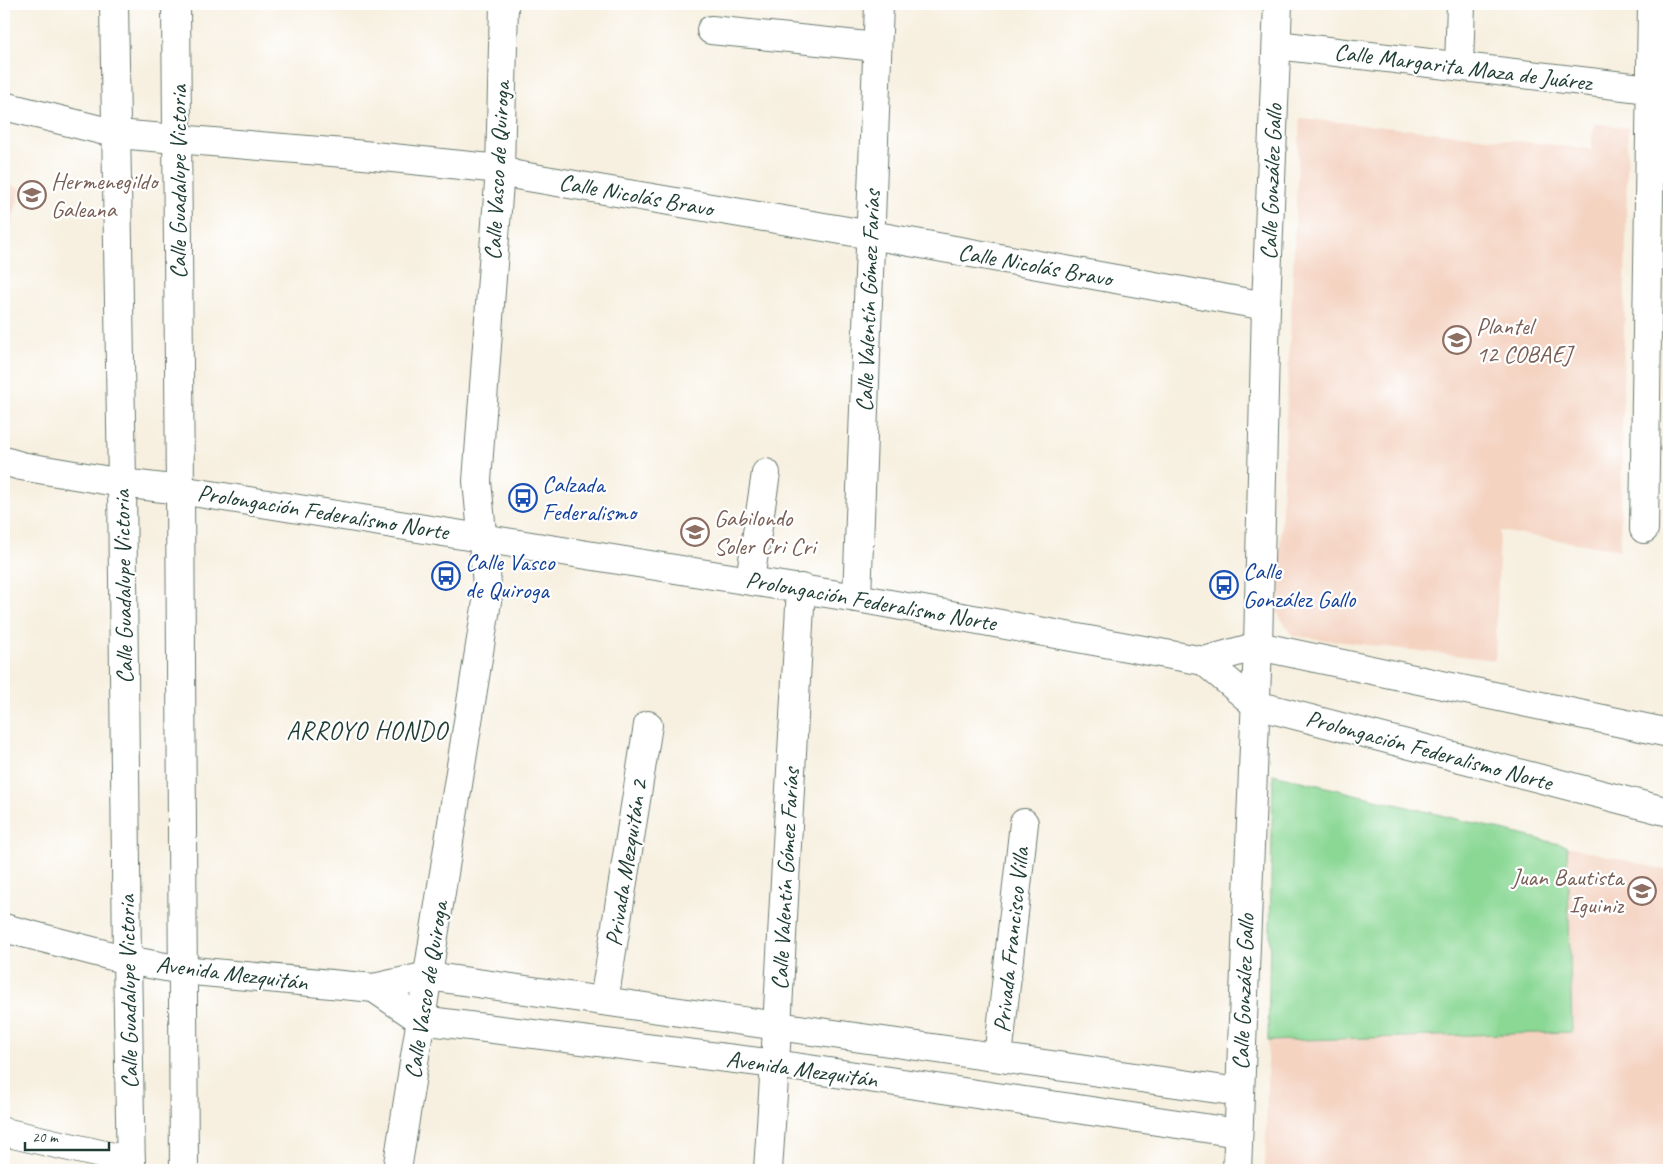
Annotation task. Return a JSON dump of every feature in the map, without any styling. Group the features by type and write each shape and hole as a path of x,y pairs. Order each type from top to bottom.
{"street":[{"name":"Calle Guadalupe Victoria","path":"114,4 122,483 126,960 131,1166"},
{"name":"Calle Guadalupe Victoria","path":"176,4 184,1170"},
{"name":"Calle Vasco de Quiroga","path":"397,1170 488,596 477,482 500,169 504,4"},
{"name":"Calle Valentín Gómez Farías","path":"858,598 879,4"},
{"name":"Calle González Gallo","path":"1237,1170 1256,705 1266,306 1278,4"},
{"path":"1459,66 1461,4"},
{"path":"1644,528 1649,89 1652,4"},
{"path":"711,30 877,47"},
{"name":"Calle Margarita Maza de Juárez","path":"1277,45 1649,89"},
{"name":"Calle Nicolás Bravo","path":"4,106 117,134 344,152 500,169 516,175 871,235 1266,306"},
{"name":"Prolongación Federalismo Norte","path":"4,461 21,466 122,483 180,490 801,588 1204,661 1258,646 1669,733"},
{"path":"750,580 766,473"},
{"name":"Calle Valentín Gómez Farías","path":"768,1170 801,588"},
{"name":"Prolongación Federalismo Norte","path":"1204,661 1256,705 1669,812"},
{"name":"Privada Mezquitán 2","path":"604,1001 648,725"},
{"name":"Privada Francisco Villa","path":"998,1057 1024,823"},
{"name":"Avenida Mezquitán","path":"4,928 126,960 182,970 374,988 428,976 1239,1092"},
{"name":"Avenida Mezquitán","path":"374,988 421,1020 775,1064 1238,1133"},
{"path":"4,1132 131,1166"}],"shaded area":[{"name":"Plantel 12 COBAEJ","path":"1300,118 1591,149 1594,123 1628,128 1620,550 1500,531 1495,660 1293,636 1277,613"},
{"path":"4,183 21,188 4,251"},
{"path":"1567,846 1669,871 1669,1170 1265,1170 1268,1041 1572,1032"}],"green space":[{"path":"1273,774 1567,846 1572,1032 1268,1041"}],"place":[{"name":"Hermenegildo Galeana","path":"32,195"},
{"name":"Plantel 12 COBAEJ","path":"1457,340"},
{"name":"Calzada Federalismo","path":"523,498"},
{"name":"Gabilondo Soler Cri Cri","path":"695,532"},
{"name":"Calle Vasco de Quiroga","path":"446,576"},
{"name":"Calle González Gallo","path":"1224,585"},
{"name":"Juan Bautista Iguiniz","path":"1642,891"}],"district":[{"name":"ARROYO HONDO","path":"367,730"}]}
